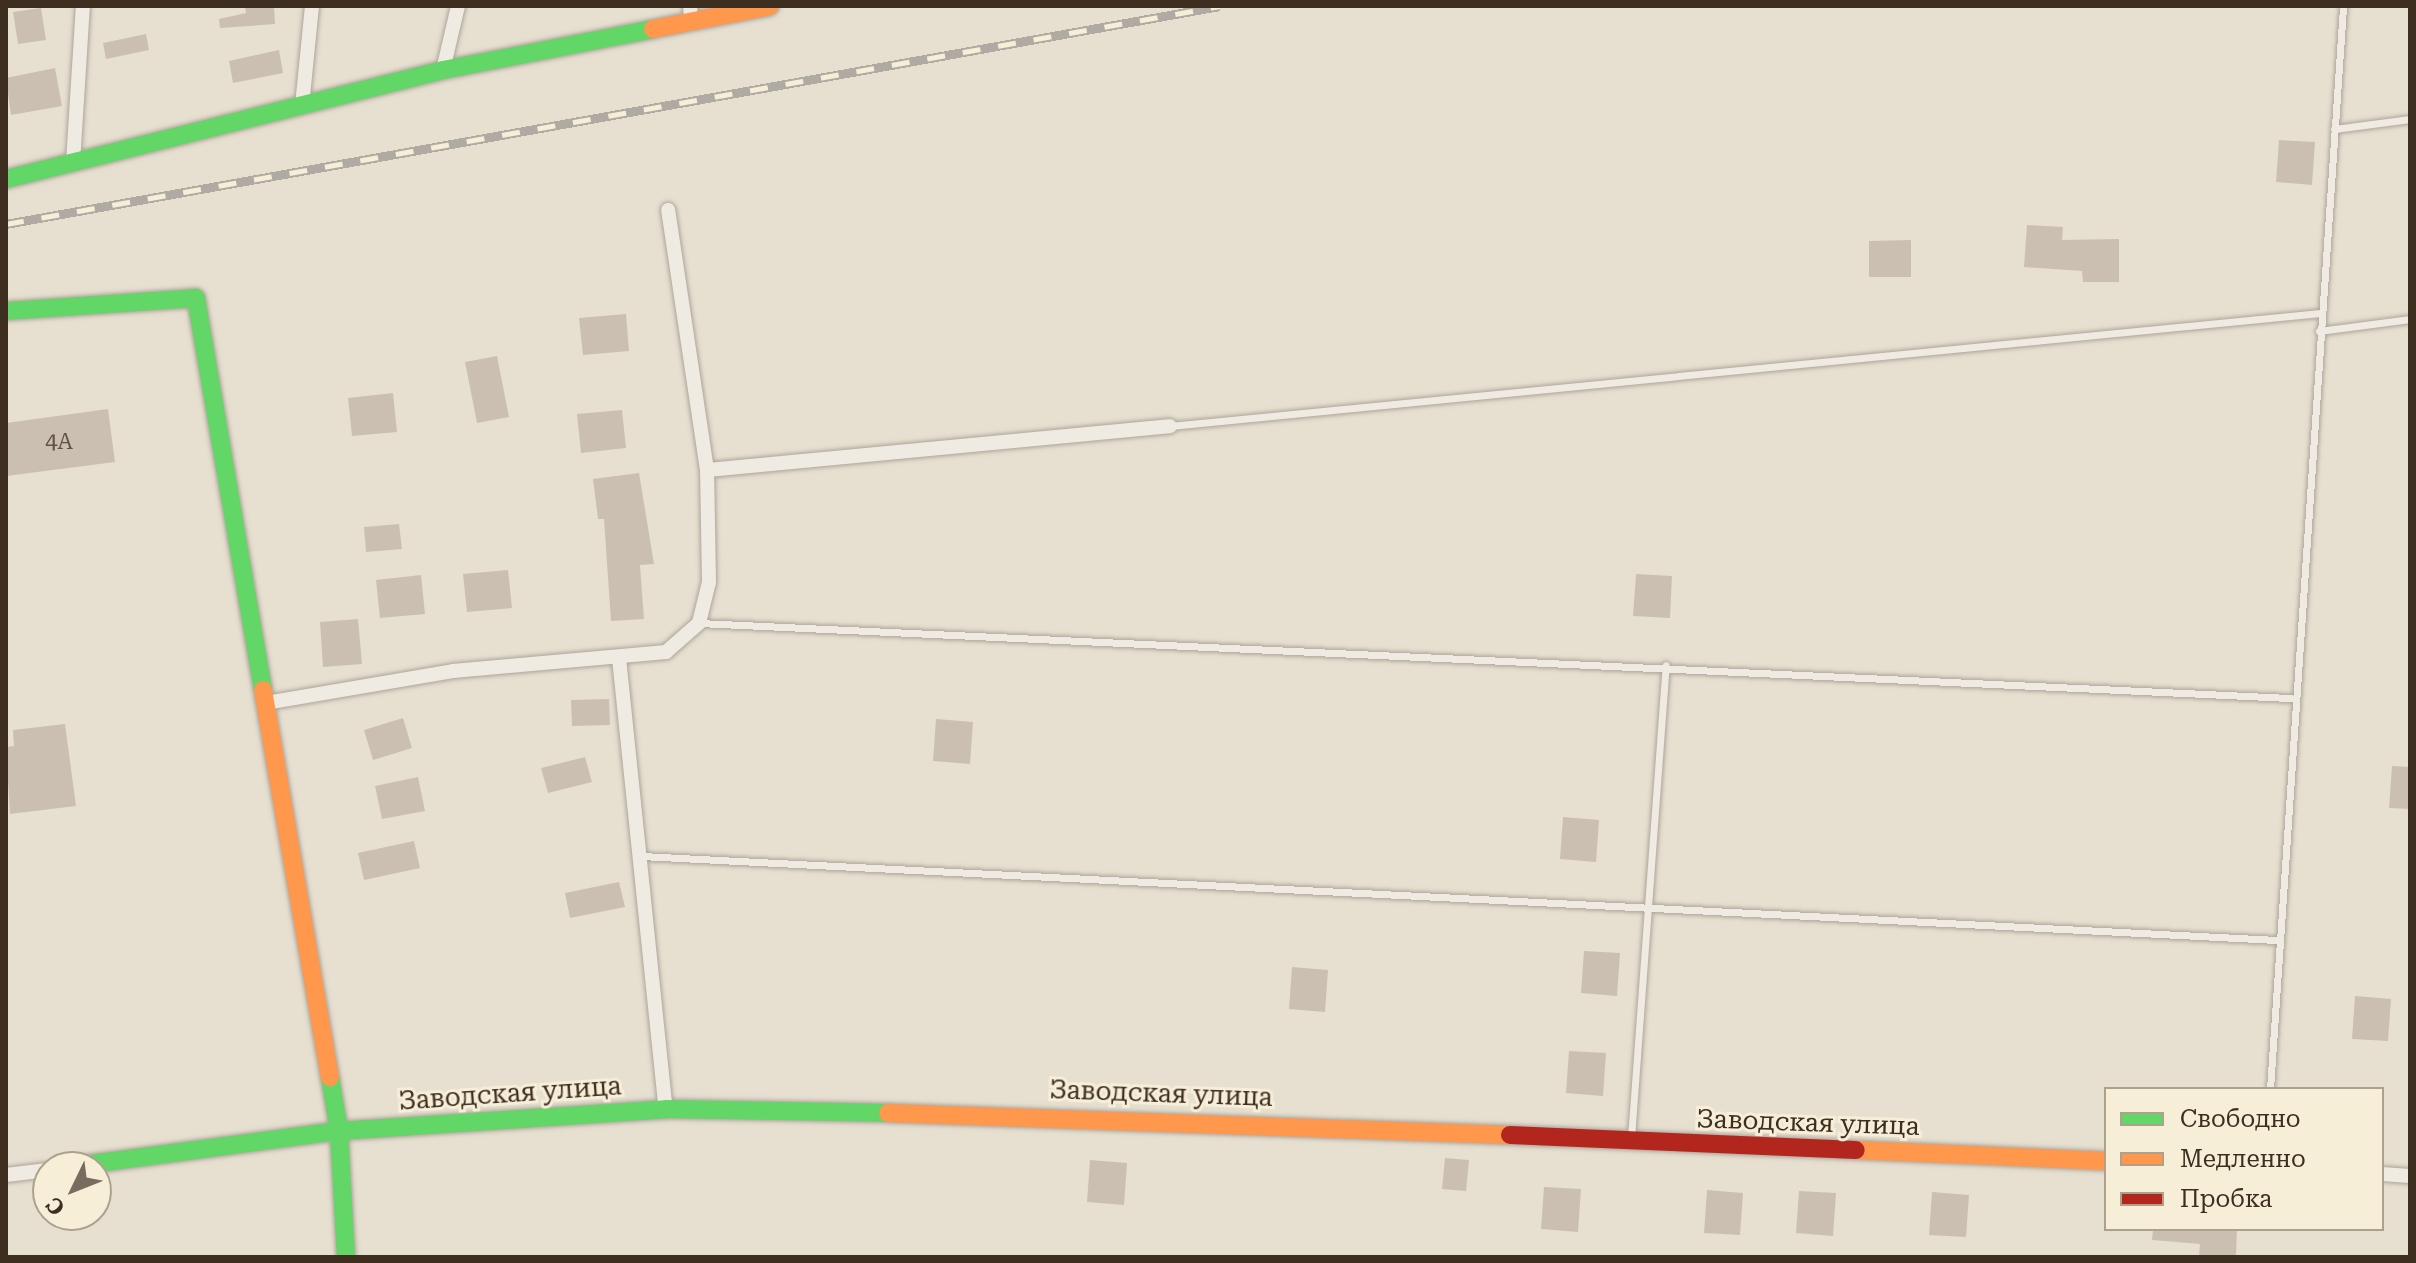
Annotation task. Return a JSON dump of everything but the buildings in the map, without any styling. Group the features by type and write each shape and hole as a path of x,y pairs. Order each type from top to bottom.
{"street":[{"path":"73,163 83,6"},
{"path":"302,106 312,6"},
{"path":"443,70 458,6"},
{"path":"6,179 691,12 770,6"},
{"path":"266,703 453,671 666,652 699,623 709,582 707,470 668,210"},
{"path":"6,311 196,298 339,1131 346,1257"},
{"path":"707,470 1170,426"},
{"path":"619,658 666,1109"},
{"name":"Заводская улица","path":"112,1161 339,1131 666,1109 1091,1116 2104,1161"},
{"path":"6,1175 32,1172"},
{"path":"2384,1174 2410,1176"}],"lane":[{"path":"2270,1087 2291,698 2343,6"},
{"path":"2334,129 2410,119"},
{"path":"1170,426 2320,313"},
{"path":"2319,331 2410,319"},
{"path":"699,623 1666,665 2291,698"},
{"path":"1630,1142 1666,665"},
{"path":"641,856 2278,940"}],"railway":[{"path":"6,224 1220,6"}],"traffic: fast":[{"path":"6,179 443,70 653,29"},
{"path":"6,311 196,298 263,690"},
{"path":"112,1161 339,1131 330,1077"},
{"path":"346,1257 339,1131 666,1109 888,1113"}],"traffic: slow":[{"path":"653,29 770,6"},
{"path":"263,690 330,1077"},
{"path":"888,1113 1510,1135"},
{"path":"1856,1150 2104,1161"}],"traffic: jam":[{"path":"1510,1135 1856,1150"}]}
